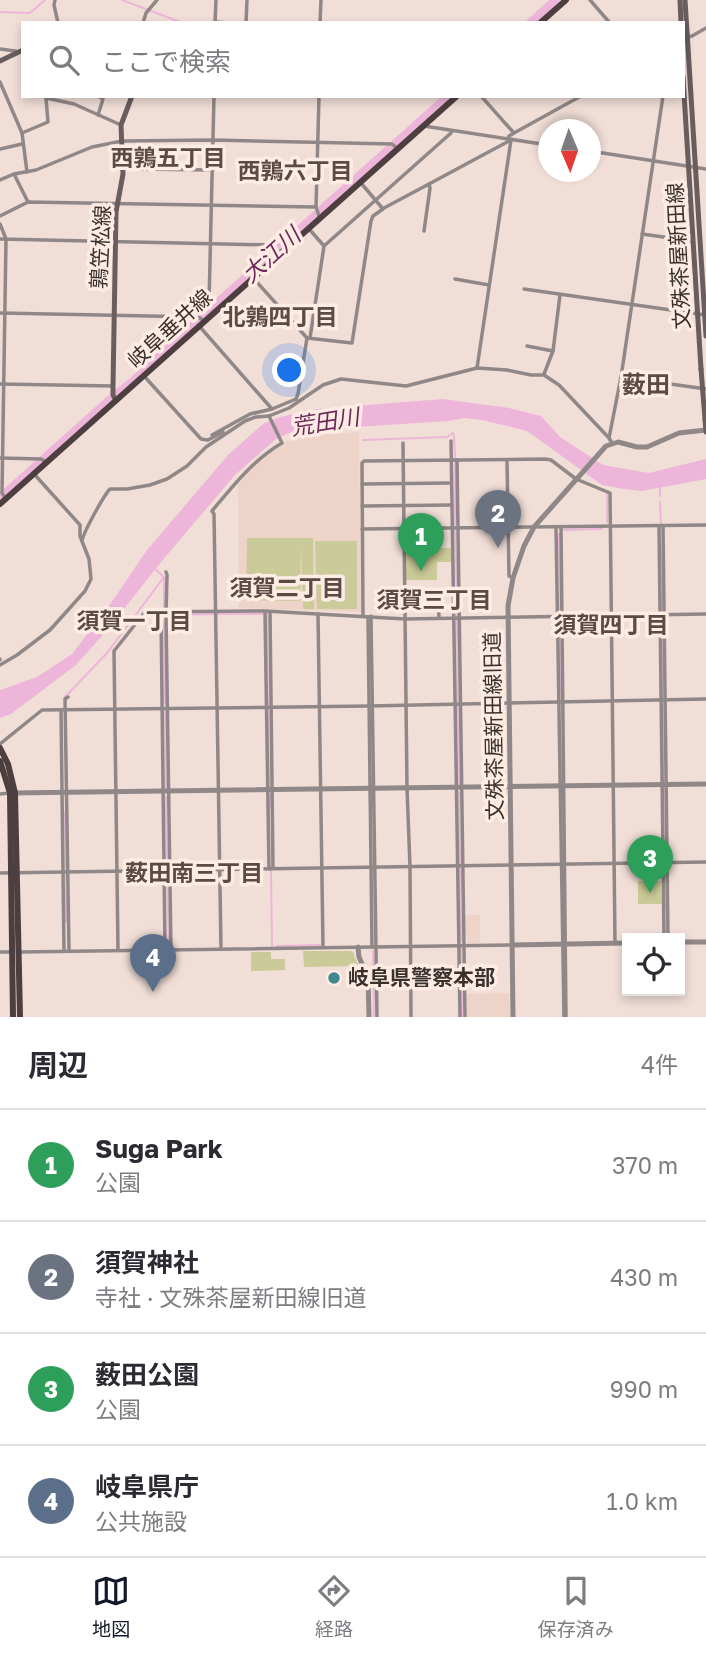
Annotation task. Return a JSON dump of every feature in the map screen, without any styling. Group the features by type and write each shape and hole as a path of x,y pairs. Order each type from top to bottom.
{"main road":[{"path":"542,21 566,0"},
{"path":"680,0 681,21"},
{"name":"文殊茶屋新田線","path":"685,0 692,167"},
{"path":"0,61 20,51"},
{"name":"文殊茶屋新田線","path":"685,97 700,242 703,315 701,369 706,431"},
{"name":"鶉笠松線","path":"114,398 116,242 123,174 121,125 131,98"},
{"name":"岐阜垂井線","path":"3,498 34,474 114,398 144,376 201,321 254,279 309,229 317,214 361,183 396,146 455,98"},
{"name":"文殊茶屋新田線","path":"703,315 706,336"},
{"path":"0,746 11,774 13,793 13,1017"},
{"path":"0,761 13,793"},
{"path":"15,952 20,1017"}],"street":[{"path":"55,0 58,21"},
{"path":"144,21 157,0"},
{"path":"215,21 216,0"},
{"path":"246,21 247,0"},
{"path":"320,21 321,0"},
{"path":"590,0 608,21"},
{"path":"687,37 706,29"},
{"path":"0,49 20,51"},
{"path":"0,82 22,133 27,172"},
{"path":"22,133 48,122 46,98"},
{"path":"50,98 74,104 121,125"},
{"path":"98,115 103,99 101,98"},
{"path":"209,303 214,98"},
{"path":"0,216 28,202 212,205 317,214 319,98"},
{"path":"483,98 514,133"},
{"path":"477,368 509,136 578,98"},
{"path":"611,441 663,98"},
{"path":"425,125 538,143"},
{"path":"281,411 296,399 324,246 452,131"},
{"path":"254,279 309,338 352,343 373,216 509,139"},
{"path":"0,180 47,166 92,147 122,141 213,140 396,146"},
{"path":"0,149 22,144"},
{"path":"601,154 706,169"},
{"path":"123,166 137,169 212,170"},
{"path":"14,174 28,202"},
{"path":"361,183 383,209"},
{"path":"424,231 429,184"},
{"path":"0,224 6,239 1,458 3,498"},
{"path":"309,229 324,246"},
{"path":"642,234 700,242"},
{"path":"0,239 272,245"},
{"path":"0,275 6,275"},
{"path":"455,279 489,285"},
{"path":"524,289 703,315"},
{"path":"544,375 553,351 560,295"},
{"path":"0,313 114,315 201,321 272,409"},
{"path":"527,346 553,351"},
{"path":"82,541 84,532 110,489 150,485 167,479 187,466 206,447 245,421 256,417 270,417 333,380 349,379 406,386 477,368 544,375 559,385 611,441 637,447 647,446 679,433 706,431"},
{"path":"144,376 201,439 229,431"},
{"path":"621,377 706,389"},
{"path":"2,384 113,386"},
{"path":"205,440 250,414 296,399"},
{"path":"221,949 212,511 249,468 282,443 270,417"},
{"path":"451,441 454,460 463,1017"},
{"name":"文殊茶屋新田線旧道","path":"513,1017 509,599 524,545 534,527 611,441"},
{"path":"403,443 411,1017"},
{"path":"1,458 45,461"},
{"path":"454,460 452,506 455,528"},
{"path":"507,460 509,576 513,578"},
{"path":"377,1017 373,947 370,706 362,529 364,461 551,460 577,478 610,492 615,943"},
{"path":"0,661 18,655 50,630 85,591 91,579 79,523 34,474"},
{"path":"362,484 452,483"},
{"path":"362,506 452,506"},
{"path":"661,526 666,933"},
{"path":"362,529 706,526"},
{"path":"559,527 565,1017"},
{"path":"165,950 166,572"},
{"path":"438,592 439,618"},
{"path":"267,611 271,869"},
{"path":"118,950 114,651 145,612 267,611 405,619 706,614"},
{"path":"318,614 323,947"},
{"path":"66,951 63,710 68,697"},
{"path":"0,746 42,710 706,699"},
{"path":"0,794 706,784"},
{"path":"166,791 171,950"},
{"path":"0,873 706,862"},
{"path":"685,942 706,942"},
{"path":"0,952 622,943"},
{"path":"358,947 359,957 368,977 369,1017"}],"shaded area":[{"path":"359,432 361,612 239,608 238,485 266,455 287,441 310,435"},
{"path":"465,915 480,915 480,943 468,943"},
{"path":"509,993 510,1017 466,1017 465,994"}],"green space":[{"path":"247,538 313,538 314,609 303,609 301,544 300,601 246,600"},
{"path":"315,541 357,541 357,609 317,609"},
{"path":"452,548 452,562 437,562 437,580 406,580 406,549"},
{"path":"638,881 661,881 662,904 638,904"},
{"path":"303,951 351,951 359,966 304,967"},
{"path":"251,952 271,952 271,959 285,959 285,970 251,971"}],"water":[{"name":"荒田川","path":"443,399 509,408 541,416 560,437 603,465 649,473 706,459 706,479 642,491 602,485 527,431 465,418 294,431 276,439 235,475 76,665 11,714 0,718 0,690 37,677 72,654 147,550 228,455 263,424 280,417 318,409"}],"waterway":[{"path":"0,12 30,13 45,0"},
{"path":"122,0 178,21"},
{"name":"大江川","path":"532,21 555,0"},
{"name":"大江川","path":"0,498 446,98"},
{"path":"453,433 455,458"},
{"name":"荒田川","path":"363,440 447,437 453,433"},
{"path":"455,462 455,525"},
{"path":"660,487 660,496"},
{"path":"607,493 607,522"},
{"path":"660,502 661,524"},
{"path":"564,530 602,529"},
{"path":"455,531 457,595"},
{"path":"559,534 560,612"},
{"path":"661,546 662,612"},
{"path":"154,568 164,577 164,608"},
{"path":"65,697 107,653 164,577"},
{"path":"457,605 457,616"},
{"path":"168,615 213,614"},
{"path":"218,614 262,614"},
{"path":"267,614 268,705"},
{"path":"457,620 458,702"},
{"path":"662,620 663,697"},
{"path":"164,621 165,704"},
{"path":"560,621 560,693"},
{"path":"663,704 664,781"},
{"path":"458,706 459,783"},
{"path":"268,708 269,786"},
{"path":"165,712 166,788"},
{"path":"561,744 562,767"},
{"path":"664,789 665,859"},
{"path":"459,792 460,863"},
{"path":"270,795 270,807"},
{"path":"166,797 167,867"},
{"path":"65,812 66,869"},
{"path":"665,867 666,909"},
{"path":"460,868 461,941"},
{"path":"271,871 272,946"},
{"path":"66,874 66,922"},
{"path":"167,874 169,944"},
{"path":"277,946 320,945"},
{"path":"461,948 462,1017"},
{"path":"373,951 374,1017"}],"place":[{"name":"須賀神社","path":"498,548"},
{"name":"Suga Park","path":"421,571"},
{"name":"薮田公園","path":"650,893"},
{"name":"岐阜県警察本部","path":"334,978"},
{"name":"岐阜県庁","path":"153,992"}],"district":[{"name":"西鶉五丁目","path":"168,158"},
{"name":"西鶉六丁目","path":"295,171"},
{"name":"北鶉四丁目","path":"280,317"},
{"name":"薮田","path":"646,385"},
{"name":"須賀二丁目","path":"287,588"},
{"name":"須賀三丁目","path":"434,600"},
{"name":"須賀一丁目","path":"134,621"},
{"name":"須賀四丁目","path":"611,625"},
{"name":"薮田南三丁目","path":"194,873"}]}
